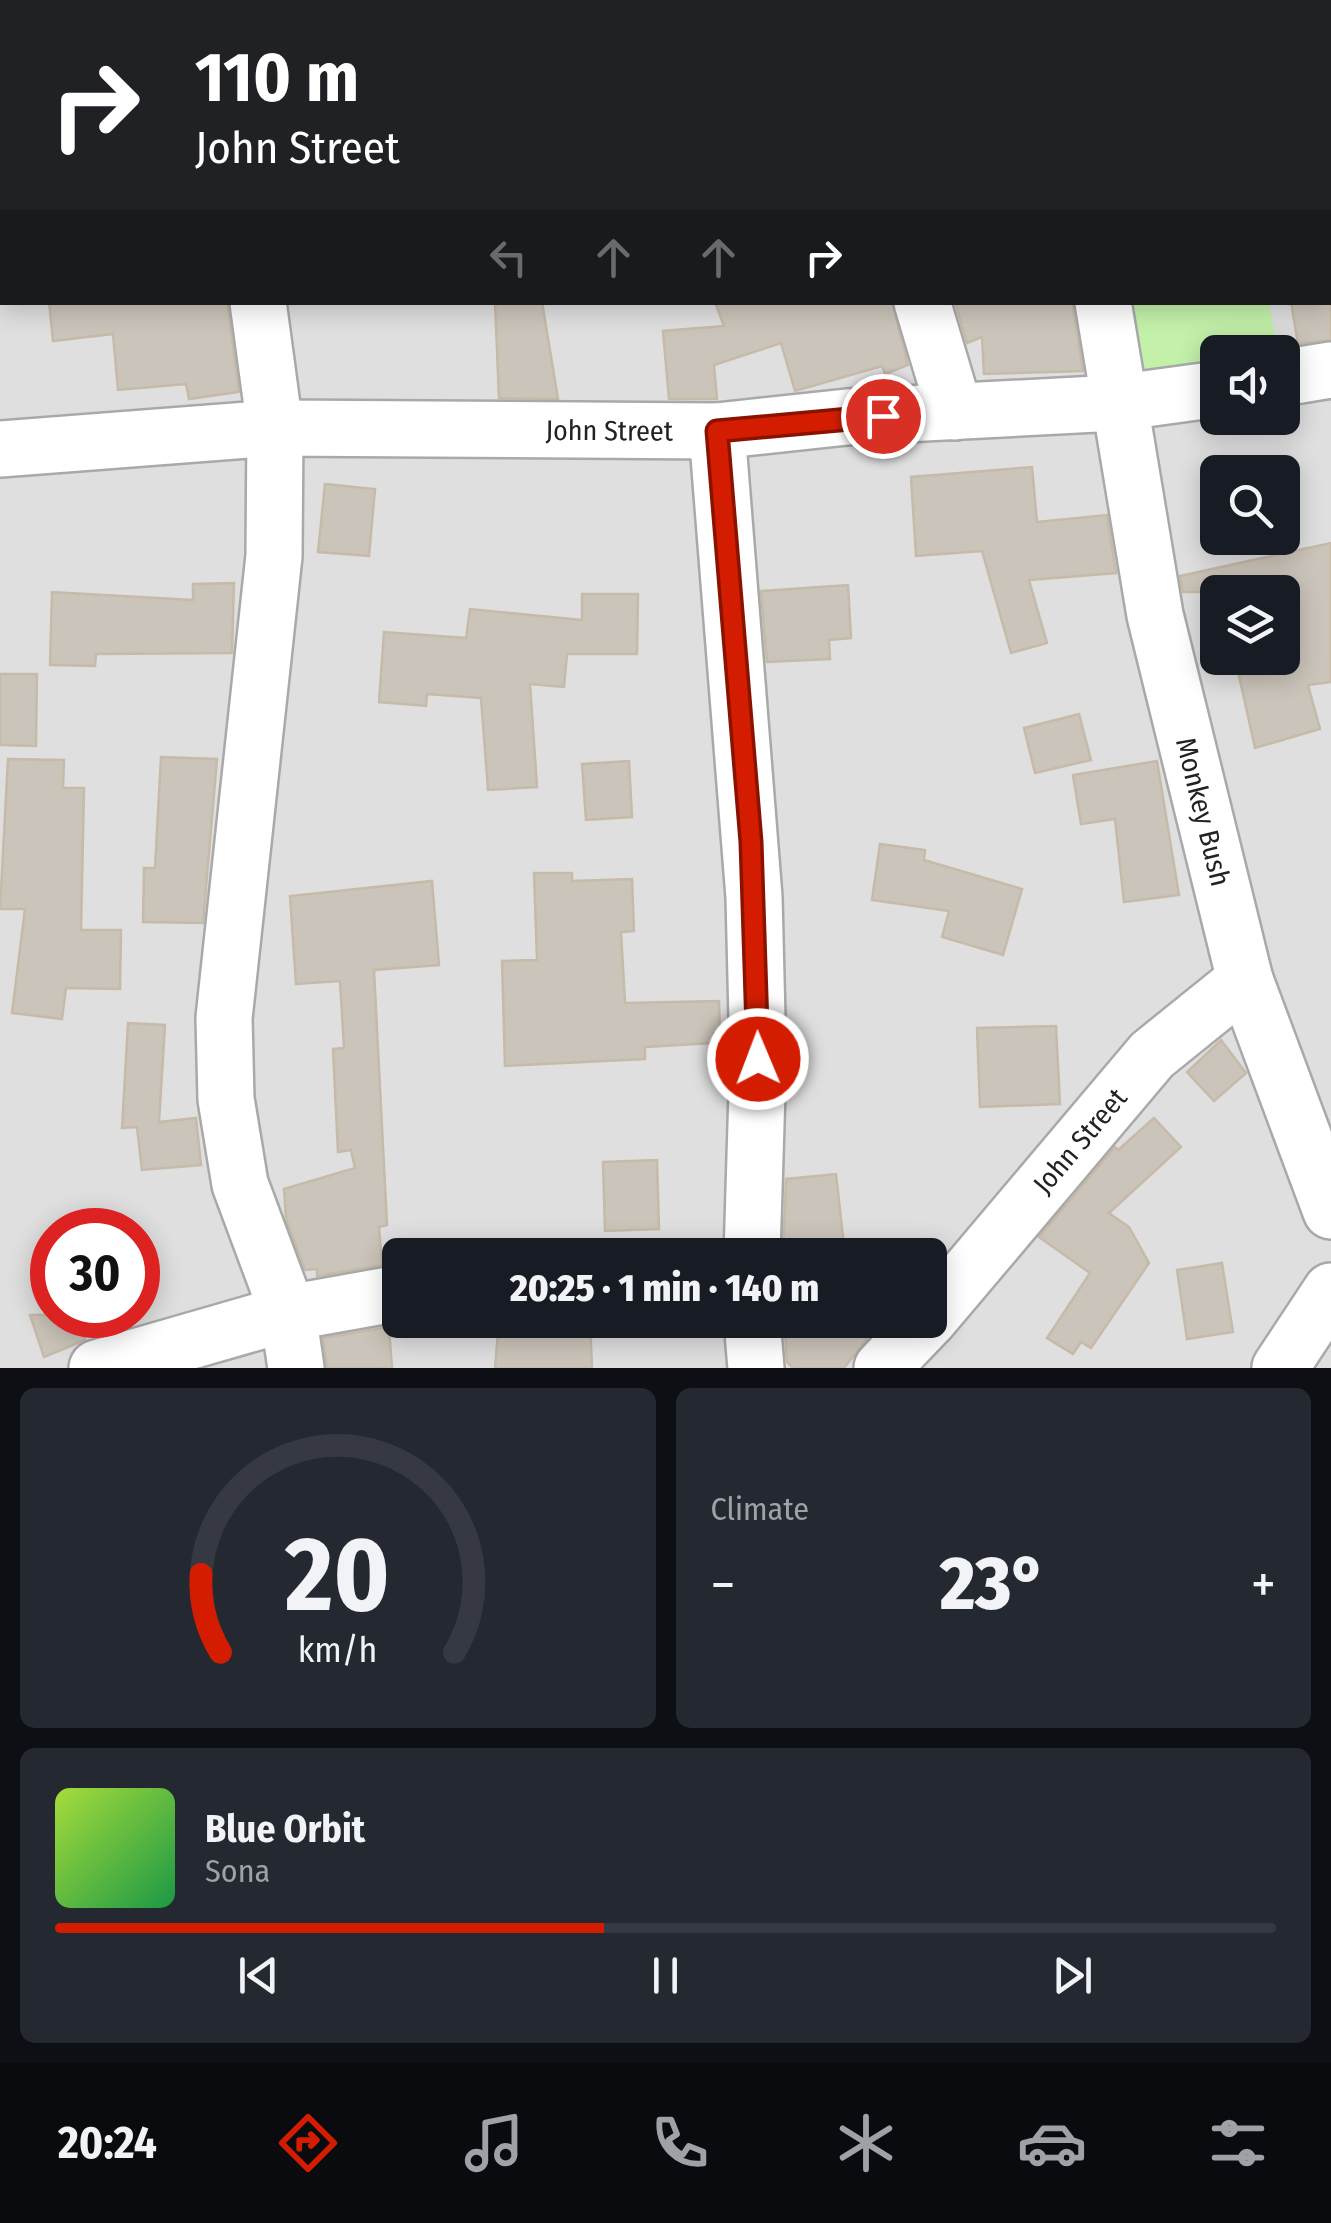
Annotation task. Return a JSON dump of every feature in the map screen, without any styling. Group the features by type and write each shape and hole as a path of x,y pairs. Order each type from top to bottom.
{"street":[{"path":"258,305 275,428 274,556 225,1034 226,1100 240,1184 288,1314 296,1368"},
{"path":"923,305 955,412"},
{"name":"Monkey Bush","path":"1102,305 1155,615 1244,980 1331,1210"},
{"path":"1300,375 1331,370"},
{"name":"John Street","path":"0,450 275,428 717,431 1116,403 1200,391"},
{"path":"717,431 755,927 758,1059 753,1238"},
{"name":"John Street","path":"947,1298 1152,1056 1244,980"},
{"path":"1280,1368 1331,1291"},
{"path":"97,1368 288,1314 382,1296"},
{"name":"John Street","path":"882,1368 911,1338"}],"shaded area":[{"path":"0,305 1331,305 1331,1368 0,1368"}],"green space":[{"path":"1126,305 1269,305 1275,335 1200,335 1200,374 1141,381"}],"building":[{"path":"49,305 227,305 239,392 189,399 186,384 118,390 113,334 53,341"},
{"path":"495,305 542,305 558,399 499,398"},
{"path":"716,305 893,305 908,365 885,374 882,366 795,391 781,343 714,365 717,399 669,399 663,331 724,326"},
{"path":"956,305 1072,305 1083,371 984,374 982,337 967,343"},
{"path":"1292,305 1331,305 1331,340 1300,344"},
{"path":"1032,467 1037,522 1107,515 1116,573 1029,580 1047,643 1011,653 982,551 916,556 911,477"},
{"path":"325,484 375,489 369,556 318,552"},
{"path":"1331,543 1331,682 1308,685 1320,729 1255,748 1239,675 1300,675 1300,575 1200,575 1200,592 1183,592 1180,576 1276,555 1300,555 1300,550"},
{"path":"234,583 232,653 96,654 95,666 50,665 52,592 193,600 193,584"},
{"path":"848,585 851,638 829,640 830,659 767,662 761,591"},
{"path":"582,594 638,594 637,654 567,654 564,687 530,684 537,787 488,790 481,698 427,694 426,706 379,702 384,632 466,638 470,609 582,620"},
{"path":"0,674 37,674 36,746 0,745"},
{"path":"1079,714 1091,760 1035,773 1024,728"},
{"path":"161,757 217,759 203,923 143,922 144,868 155,868"},
{"path":"8,759 64,760 63,788 84,788 81,930 121,930 120,989 66,988 62,1019 12,1013 25,909 0,909"},
{"path":"629,761 632,817 586,820 582,764"},
{"path":"1157,761 1179,895 1124,902 1115,819 1081,824 1073,775"},
{"path":"880,844 925,850 924,860 1022,889 1003,955 942,937 949,911 872,900"},
{"path":"534,873 572,873 572,881 632,879 634,931 621,932 625,1003 719,1001 720,1033 713,1033 713,1043 645,1047 645,1059 505,1066 502,961 537,960"},
{"path":"432,881 439,965 374,970 387,1225 379,1227 382,1265 317,1276 317,1269 305,1270 286,1219 284,1189 355,1168 351,1150 338,1152 333,1049 344,1048 340,981 296,984 290,896"},
{"path":"128,1023 165,1025 159,1122 196,1118 201,1165 142,1170 137,1127 122,1128"},
{"path":"1056,1026 1060,1104 980,1107 977,1028"},
{"path":"1221,1040 1246,1073 1214,1101 1187,1072"},
{"path":"1154,1118 1181,1147 1109,1213 1129,1227 1149,1263 1091,1348 1081,1342 1073,1354 1047,1338 1090,1273 1039,1237 1115,1147 1118,1150"},
{"path":"657,1160 659,1229 605,1231 603,1162"},
{"path":"836,1174 843,1238 784,1238 786,1179"},
{"path":"1222,1263 1233,1332 1187,1339 1177,1270"},
{"path":"382,1328 382,1338 390,1338 392,1368 327,1368 323,1338"},
{"path":"38,1338 84,1338 85,1340 44,1357"},
{"path":"498,1338 591,1338 592,1368 495,1368"},
{"path":"785,1338 867,1339 844,1368 793,1368 787,1362"}],"route":[{"path":"758,1059 751,842 717,431 883,416"}]}
